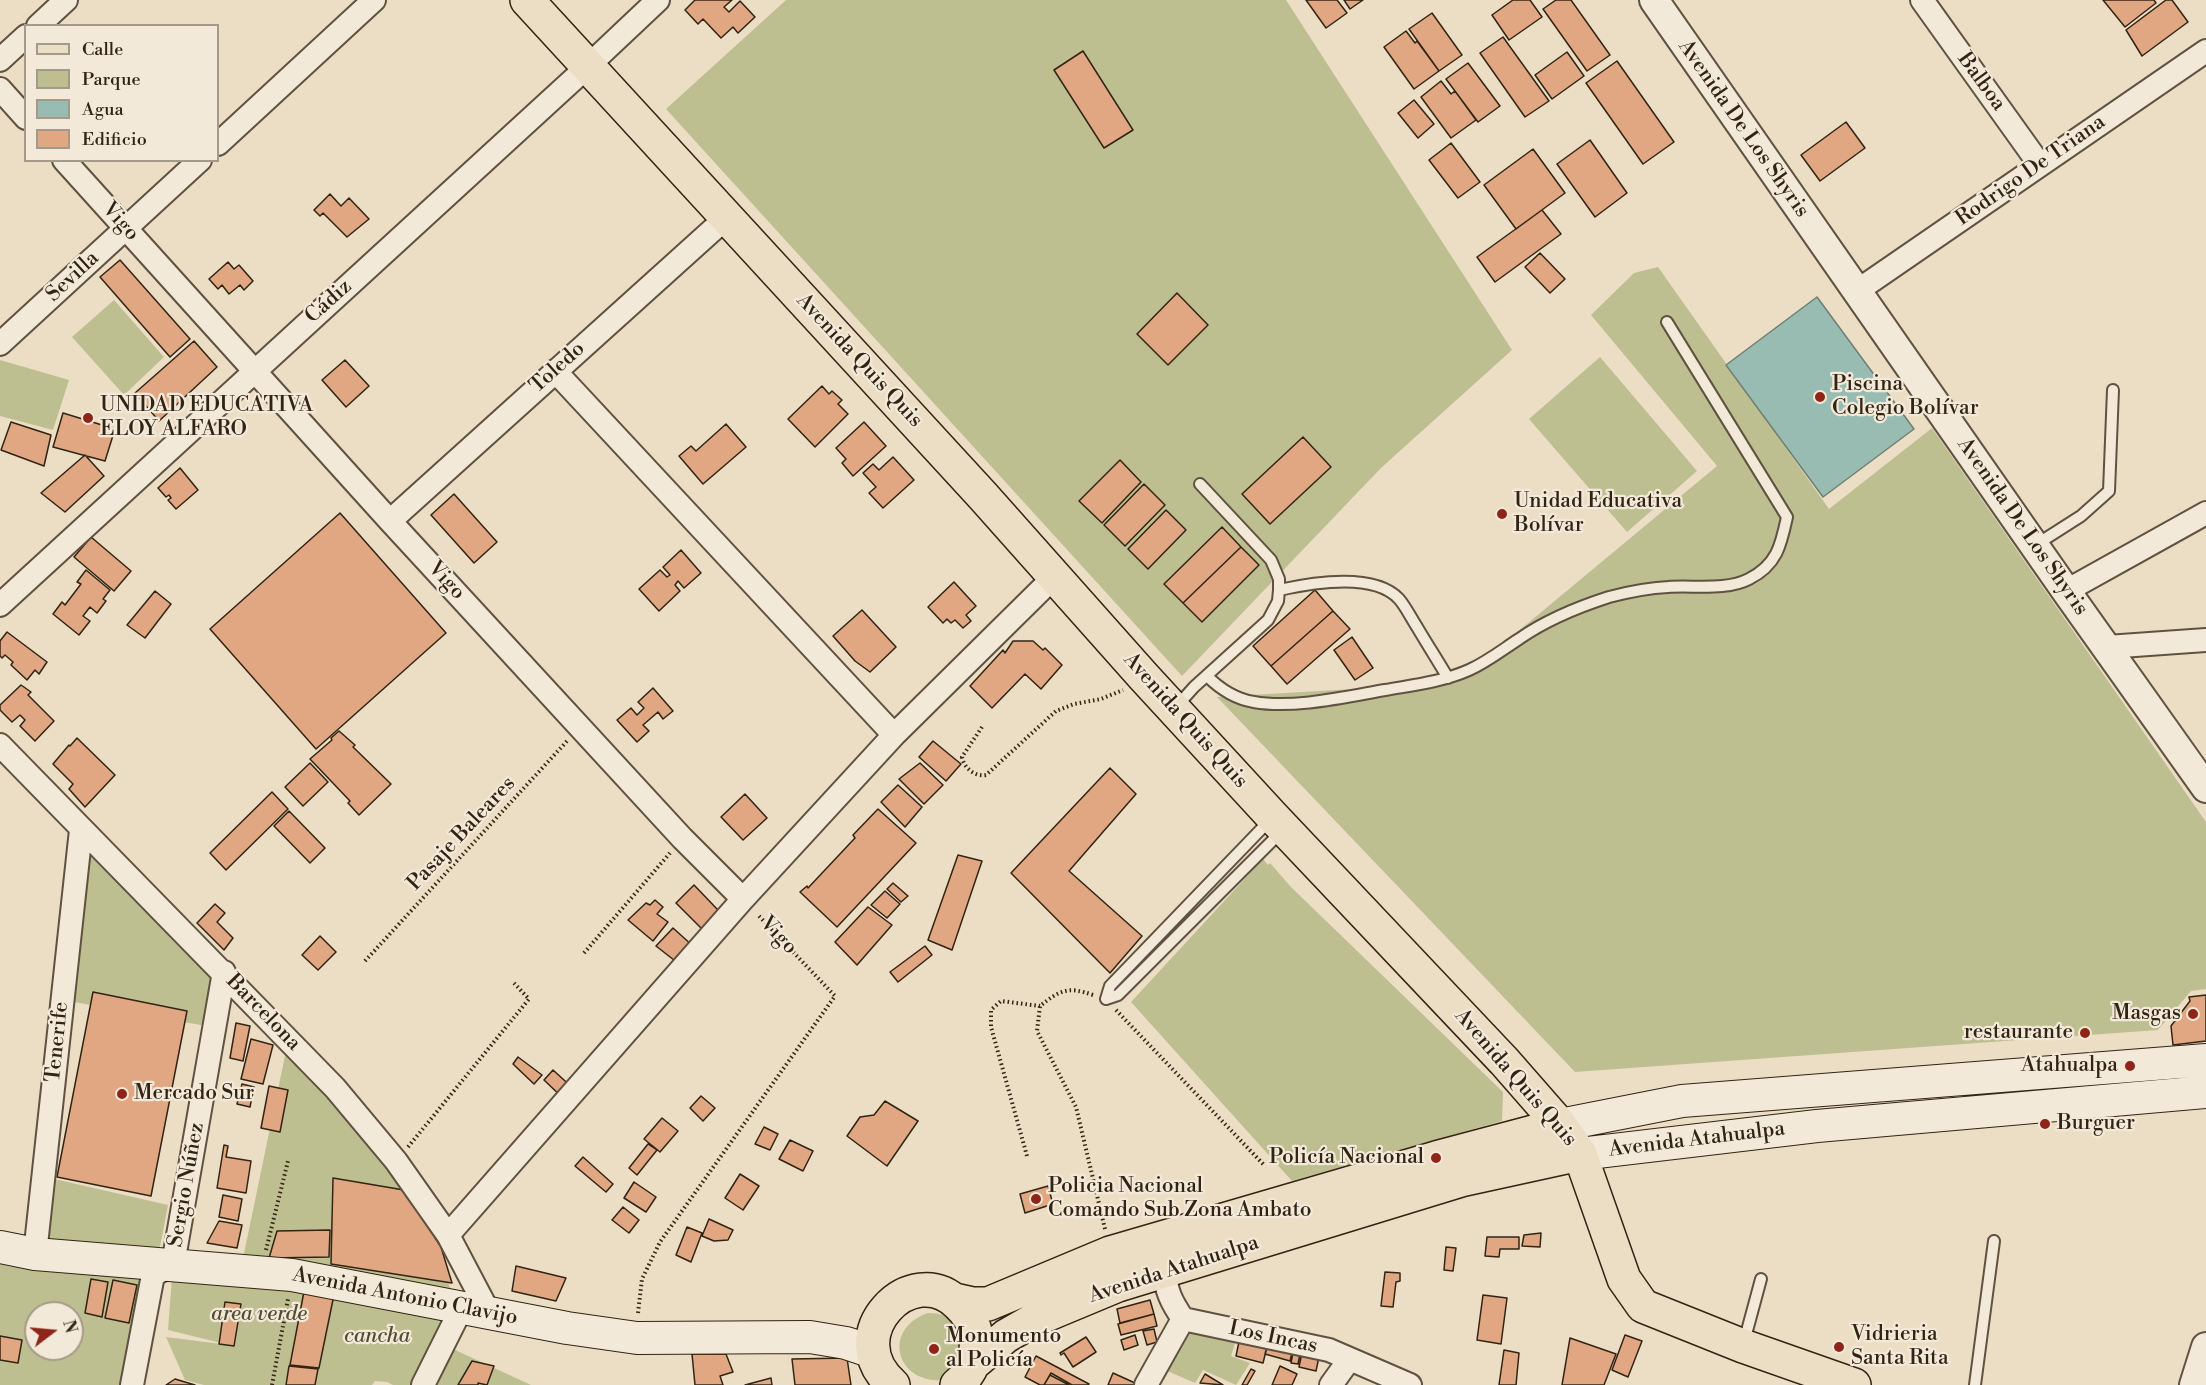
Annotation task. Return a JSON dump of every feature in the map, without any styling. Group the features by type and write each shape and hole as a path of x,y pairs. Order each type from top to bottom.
{"main road":[{"name":"Avenida Quis Quis","path":"527,0 587,68 727,216 1174,710 1504,1061 1560,1125 1580,1154 1624,1279 1643,1306 1743,1346 1854,1385"},
{"name":"Avenida Atahualpa","path":"1560,1125 1682,1101 2206,1060"},
{"name":"Avenida Atahualpa","path":"971,1376 1006,1336 1034,1320 1118,1285 1461,1180 1580,1154 1817,1126 2206,1092"},
{"path":"877,1373 873,1333 879,1317 890,1304 905,1294 922,1291 939,1293 955,1300 973,1304 988,1304 1110,1253 1436,1158 1560,1125"},
{"name":"Avenida Antonio Clavijo","path":"0,1247 35,1254 292,1275 567,1328 637,1338 810,1337 846,1343 877,1373"},
{"path":"955,1300 967,1313 975,1328 977,1346 971,1376"},
{"name":"Avenida Antonio Clavijo","path":"810,1337 879,1317"}],"street":[{"path":"40,24 66,0"},
{"path":"219,143 374,0"},
{"name":"Cádiz","path":"0,605 254,370 587,68 658,0"},
{"name":"Avenida De Los Shyris","path":"1654,0 2034,546 2206,788"},
{"name":"Balboa","path":"1922,0 2040,165"},
{"path":"0,60 24,38"},
{"name":"Rodrigo De Triana","path":"1857,291 2206,51"},
{"path":"0,89 24,116"},
{"name":"Vigo","path":"66,162 390,521 682,838 743,899"},
{"name":"Sevilla","path":"0,344 198,162"},
{"name":"Toledo","path":"390,521 727,216"},
{"path":"555,371 894,735"},
{"path":"2066,591 2206,513"},
{"path":"448,1235 743,899 894,735 1055,576"},
{"path":"2107,647 2206,639"},
{"name":"Barcelona","path":"0,745 335,1088 396,1161 448,1235 475,1309"},
{"name":"Tenerife","path":"35,1254 81,830"},
{"name":"Sergio Núñez","path":"132,1385 153,1275 173,1264 224,972"},
{"path":"1146,1385 1184,1319 1169,1298 1165,1284 1165,1270"},
{"path":"423,1385 475,1309"},
{"name":"Los Incas","path":"1184,1319 1329,1350 1410,1385"},
{"path":"2194,1385 2206,1347"},
{"path":"1332,1385 1349,1360"}],"lane":[{"path":"1207,676 1231,694 1255,702 1268,703 1316,702 1448,678 1484,663 1540,626 1584,606 1611,597 1656,588 1735,585 1759,573 1780,550 1787,517 1667,322"},
{"path":"2034,546 2080,516 2109,491 2113,390"},
{"path":"1174,710 1268,620 1278,601 1279,579 1271,560 1200,484"},
{"path":"1279,590 1312,582 1342,581 1391,592 1405,608 1448,678"},
{"path":"1106,999 1118,996 1278,823"},
{"path":"1106,999 1110,986 1278,823"},
{"path":"1975,1385 1994,1240"},
{"path":"1743,1346 1761,1279"}],"path":[{"path":"982,726 962,757 965,766 977,776 986,775 1056,711 1074,704 1101,699 1121,691 1144,677"},
{"name":"Pasaje Baleares","path":"365,961 580,727"},
{"path":"584,953 682,838"},
{"name":"Vigo","path":"637,1338 642,1279 660,1242 835,996 743,899"},
{"path":"396,1161 529,999 512,981"},
{"path":"1110,1253 1076,1107 1037,1031 1040,1006 1056,993 1076,989 1106,999 1265,1166"},
{"path":"1027,1156 991,1027 991,1010 1001,1001 1040,1006"},
{"path":"260,1271 288,1161"},
{"path":"272,1385 292,1275"}],"green space":[{"path":"786,0 1286,0 1512,350 1381,468 1182,676 666,109"},
{"path":"1658,267 1829,509 1932,428 2206,822 2206,989 2191,991 2158,1030 1575,1072 1217,697 1456,683 1717,466 1591,315 1634,273"},
{"path":"114,300 164,357 124,395 72,337"},
{"path":"1600,357 1697,471 1627,532 1529,419"},
{"path":"0,360 69,380 53,430 0,416"},
{"path":"86,840 216,974 206,1026 69,1001"},
{"path":"1263,859 1268,865 1270,863 1291,887 1503,1092 1502,1121 1292,1181 1131,1002"},
{"path":"286,1051 336,1105 423,1207 452,1294 242,1263"},
{"path":"50,1178 168,1205 156,1268 42,1247"},
{"path":"0,1258 153,1275 132,1385 0,1385"},
{"name":"area verde","path":"173,1264 306,1281 286,1385 204,1385 185,1380 166,1337 229,1345 168,1330"},
{"name":"area verde","path":"336,1285 462,1307 453,1349 531,1385 393,1385 375,1381 372,1385 314,1385"},
{"path":"928,1313 943,1315 953,1321 968,1344 945,1380 928,1379 915,1374 900,1354 900,1343 904,1331 913,1321"},
{"path":"1178,1324 1238,1333 1231,1356 1250,1363 1236,1385 1203,1370 1195,1383 1158,1367"}],"water":[{"name":"Piscina Colegio Bolívar","path":"1817,297 1914,429 1823,497 1726,365"}],"building":[{"path":"695,0 732,0 724,7 729,12 740,1 755,17 738,33 733,27 721,38 703,19 698,24 685,10"},
{"path":"1306,0 1337,0 1347,13 1326,28"},
{"path":"1344,0 1363,0 1350,9"},
{"path":"1513,0 1530,0 1542,17 1509,40 1492,15"},
{"path":"1556,0 1571,0 1610,55 1587,71 1543,9"},
{"path":"2103,0 2154,0 2156,3 2125,27"},
{"path":"2166,0 2172,0 2188,22 2142,56 2126,30"},
{"path":"1432,13 1462,55 1439,71 1409,29"},
{"path":"1406,31 1415,43 1417,41 1439,71 1414,89 1384,47"},
{"path":"1503,37 1549,101 1525,117 1480,53"},
{"path":"1083,51 1133,130 1104,148 1054,70"},
{"path":"1567,52 1584,76 1552,99 1535,75"},
{"path":"1617,61 1674,142 1643,164 1586,83"},
{"path":"1468,63 1500,106 1478,122 1446,79"},
{"path":"1441,81 1451,94 1455,91 1476,120 1451,138 1421,97"},
{"path":"1414,100 1434,124 1418,138 1398,113"},
{"path":"1846,122 1865,148 1820,181 1801,155"},
{"path":"1590,140 1627,193 1595,217 1557,164"},
{"path":"1451,143 1480,182 1458,198 1429,160"},
{"path":"1533,149 1565,193 1516,229 1484,185"},
{"path":"330,194 341,206 349,198 369,219 347,237 323,213 320,216 314,210"},
{"path":"1542,210 1561,234 1495,282 1477,257"},
{"path":"1540,253 1565,279 1550,293 1525,267"},
{"path":"120,260 190,339 170,357 100,277"},
{"path":"228,262 234,269 239,265 253,281 244,290 240,285 229,294 222,285 218,289 209,279"},
{"path":"1177,293 1208,325 1168,365 1137,334"},
{"path":"194,341 217,367 159,421 135,393"},
{"path":"345,360 369,386 346,407 322,380"},
{"path":"822,386 829,394 832,391 842,400 838,404 848,414 815,447 788,419"},
{"path":"63,413 115,429 105,461 53,447"},
{"path":"11,422 51,435 44,466 1,450"},
{"path":"864,422 886,446 853,476 842,463 846,459 836,448"},
{"path":"726,424 746,447 703,484 679,456 691,446 696,451"},
{"path":"1303,437 1331,467 1270,524 1242,494"},
{"path":"85,455 104,476 65,512 41,493"},
{"path":"893,457 914,480 883,508 869,493 876,487 863,473 873,464 879,470"},
{"path":"1120,460 1141,482 1102,523 1079,501"},
{"path":"180,468 198,490 176,509 168,500 171,498 169,495 166,497 158,488"},
{"path":"1144,484 1165,505 1125,546 1104,525"},
{"path":"454,494 497,542 474,563 431,515"},
{"path":"1166,510 1186,530 1148,569 1128,549"},
{"path":"340,513 446,633 316,749 210,629"},
{"path":"1222,527 1241,547 1183,603 1164,584"},
{"path":"91,537 131,571 114,591 74,557"},
{"path":"1241,547 1259,565 1202,622 1183,603"},
{"path":"681,550 701,573 684,588 678,581 675,585 680,591 659,611 639,589 660,570 667,577 670,575 663,567"},
{"path":"86,570 110,590 103,599 106,601 97,613 90,607 83,616 90,621 79,635 53,614 62,602 65,605 81,584 77,582"},
{"path":"954,582 976,606 966,615 971,621 963,628 955,620 951,623 947,619 943,623 928,607"},
{"path":"1315,590 1333,611 1271,666 1253,646"},
{"path":"155,591 171,604 145,638 127,625"},
{"path":"862,610 896,647 870,672 855,661 833,636"},
{"path":"1333,611 1350,629 1287,684 1271,666"},
{"path":"7,632 47,662 39,674 35,670 27,680 11,665 13,662 5,655 2,658 0,656 0,641"},
{"path":"1352,637 1373,668 1355,680 1334,650"},
{"path":"1013,641 1033,641 1043,650 1045,648 1062,665 1041,689 1025,674 992,708 970,686 1003,650 1005,653"},
{"path":"21,685 31,692 28,695 54,721 35,741 20,726 25,720 20,715 12,722 0,710 0,705"},
{"path":"653,688 673,711 663,719 658,712 643,725 649,731 637,742 617,720 631,708 637,715 644,708 638,702"},
{"path":"339,731 391,784 359,815 348,803 350,801 310,759"},
{"path":"77,738 115,775 85,807 69,789 73,784 53,764"},
{"path":"933,741 961,764 946,781 919,757"},
{"path":"310,763 328,782 303,806 285,787"},
{"path":"920,763 943,785 924,804 899,779"},
{"path":"1110,768 1136,794 1069,871 1142,936 1110,973 1011,873"},
{"path":"898,785 922,807 905,827 881,802"},
{"path":"272,792 288,809 226,870 210,853"},
{"path":"745,794 767,818 743,840 721,817"},
{"path":"878,809 916,843 837,927 800,892 807,886 808,888 855,838 853,835"},
{"path":"289,811 325,848 310,863 274,826"},
{"path":"958,855 982,861 952,950 928,940"},
{"path":"893,883 908,896 901,902 887,889"},
{"path":"694,885 718,910 702,929 676,903"},
{"path":"885,891 900,904 887,918 871,905"},
{"path":"655,900 663,907 657,914 668,922 653,941 628,920 646,903 650,905"},
{"path":"215,904 225,913 217,922 233,938 224,950 197,923"},
{"path":"868,907 892,925 857,965 835,942"},
{"path":"673,928 693,946 679,964 656,946"},
{"path":"320,936 336,952 318,970 302,955"},
{"path":"925,946 932,955 898,982 890,972"},
{"name":"Mercado Sur","path":"93,992 187,1011 151,1196 57,1177"},
{"name":"Masgas","path":"2206,995 2206,1041 2173,1045 2171,1026 2190,1001 2189,997"},
{"path":"236,1023 250,1026 243,1061 230,1058"},
{"path":"251,1039 273,1045 263,1084 241,1079"},
{"path":"518,1057 542,1075 534,1084 513,1064"},
{"path":"553,1070 575,1090 565,1100 544,1080"},
{"path":"242,1084 254,1087 250,1107 237,1104"},
{"path":"269,1086 288,1090 280,1132 261,1128"},
{"path":"701,1096 715,1108 703,1121 690,1108"},
{"path":"885,1101 918,1121 887,1166 847,1136 860,1117 874,1115"},
{"path":"662,1118 678,1131 660,1152 644,1139"},
{"path":"764,1127 778,1134 770,1150 755,1144"},
{"path":"790,1140 813,1151 803,1171 779,1159"},
{"path":"648,1144 657,1150 637,1175 629,1168"},
{"path":"224,1145 228,1146 226,1157 251,1161 246,1193 217,1188"},
{"path":"583,1157 613,1184 606,1192 575,1166"},
{"path":"740,1174 759,1186 743,1210 725,1198"},
{"path":"333,1178 404,1190 441,1247 452,1283 331,1264"},
{"path":"634,1182 656,1197 646,1212 624,1198"},
{"name":"Policia Nacional Comando Sub Zona Ambato","path":"1048,1186 1053,1204 1025,1213 1020,1194"},
{"path":"223,1195 242,1199 238,1221 219,1217"},
{"path":"623,1207 639,1220 629,1233 612,1220"},
{"path":"709,1219 733,1230 728,1240 714,1241 702,1236"},
{"path":"219,1221 242,1225 237,1248 207,1243"},
{"path":"687,1227 702,1233 691,1262 676,1255"},
{"path":"330,1230 329,1257 269,1258 277,1231"},
{"path":"1541,1233 1540,1247 1522,1246 1524,1235"},
{"path":"1487,1237 1519,1237 1519,1249 1500,1249 1499,1257 1485,1256"},
{"path":"1446,1247 1456,1248 1453,1271 1444,1270"},
{"path":"516,1266 566,1278 556,1301 512,1291"},
{"path":"1385,1272 1400,1273 1400,1281 1396,1282 1393,1307 1381,1306"},
{"path":"91,1279 108,1282 102,1317 85,1313"},
{"path":"113,1280 137,1285 129,1323 105,1318"},
{"path":"306,1281 336,1285 319,1368 290,1365"},
{"path":"1483,1295 1507,1298 1501,1344 1477,1340"},
{"path":"1150,1300 1154,1314 1120,1323 1117,1309"},
{"path":"225,1302 241,1304 234,1346 219,1344"},
{"path":"1154,1314 1157,1326 1121,1335 1118,1324"},
{"path":"1154,1329 1157,1342 1147,1345 1143,1331"},
{"path":"1241,1332 1269,1339 1263,1363 1236,1356"},
{"path":"1135,1335 1138,1345 1124,1350 1121,1340"},
{"path":"1625,1335 1642,1341 1628,1377 1612,1370"},
{"path":"0,1336 22,1340 18,1363 0,1360"},
{"path":"1086,1337 1096,1352 1073,1367 1064,1353 1061,1355 1060,1353"},
{"path":"1570,1338 1616,1354 1604,1385 1562,1385"},
{"path":"1269,1339 1294,1345 1290,1361 1265,1354"},
{"path":"1294,1347 1301,1349 1298,1364 1291,1363"},
{"path":"1303,1348 1320,1352 1316,1371 1299,1367"},
{"path":"1504,1350 1519,1353 1516,1385 1499,1385"},
{"path":"692,1354 726,1354 733,1372 720,1376 723,1385 695,1385"},
{"path":"1036,1356 1089,1384 1072,1385 1051,1373 1044,1385 1040,1385 1025,1377"},
{"path":"847,1358 851,1385 795,1385 792,1359"},
{"path":"472,1361 494,1366 487,1385 478,1383 478,1385 458,1385"},
{"path":"289,1366 318,1369 315,1385 286,1385"},
{"path":"1280,1366 1297,1374 1292,1385 1272,1385"},
{"path":"1251,1369 1255,1371 1247,1385 1242,1385"},
{"path":"1113,1373 1135,1383 1134,1385 1108,1385"},
{"path":"1205,1374 1223,1385 1200,1383"},
{"path":"1050,1375 1069,1385 1044,1385"},
{"path":"771,1378 772,1385 745,1385"},
{"path":"175,1379 195,1385 166,1385"}],"place":[{"name":"Piscina Colegio Bolívar","path":"1820,397"},
{"name":"UNIDAD EDUCATIVA ELOY ALFARO","path":"88,418"},
{"name":"Unidad Educativa Bolívar","path":"1502,514"},
{"name":"Masgas","path":"2193,1014"},
{"name":"restaurante","path":"2085,1033"},
{"name":"Atahualpa","path":"2130,1066"},
{"name":"Mercado Sur","path":"122,1094"},
{"name":"Burguer","path":"2045,1124"},
{"name":"Policía Nacional","path":"1436,1158"},
{"name":"Policia Nacional Comando Sub Zona Ambato","path":"1036,1199"},
{"name":"Vidrieria Santa Rita","path":"1839,1347"},
{"name":"Monumento al Policía","path":"934,1349"}],"park label":[{"name":"cancha","path":"377,1337"}]}
